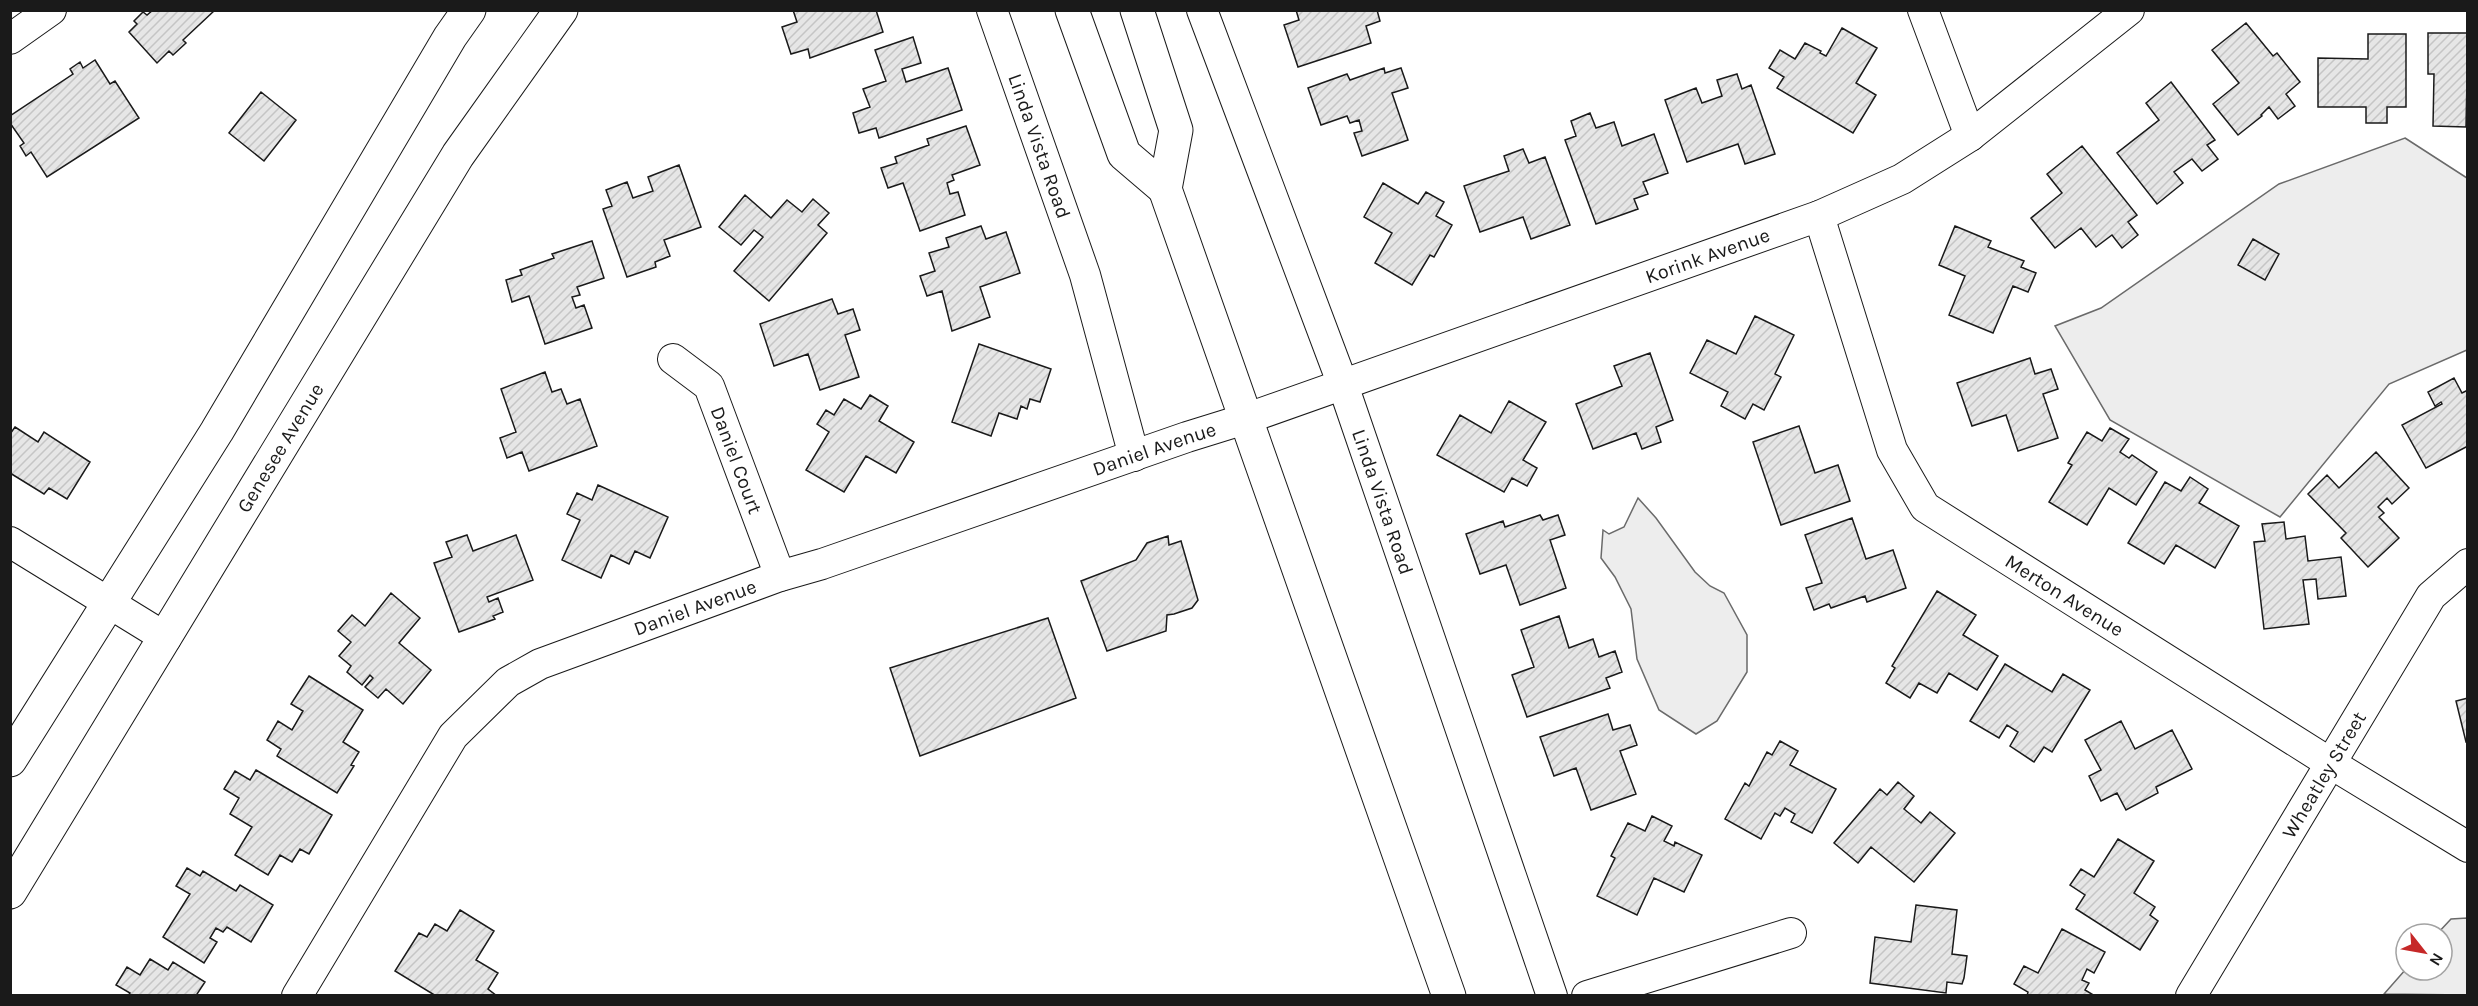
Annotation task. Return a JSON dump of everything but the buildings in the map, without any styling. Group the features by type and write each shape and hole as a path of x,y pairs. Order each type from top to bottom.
{"main road":[{"path":"10,760 217,431 450,37 469,10"},
{"name":"Genesee Avenue","path":"10,892 458,155 561,10"},
{"path":"1072,10 1124,154 1165,189"},
{"path":"1137,10 1176,130 1165,189 1449,996"}],"street":[{"path":"10,39 51,10"},
{"name":"Linda Vista Road","path":"992,10 1085,275 1134,456"},
{"name":"Linda Vista Road","path":"1202,10 1343,385 1552,996"},
{"path":"1923,10 1970,136"},
{"name":"Korink Avenue","path":"1245,419 1819,216 1902,179 1970,136 2129,10"},
{"name":"Merton Avenue","path":"1819,216 1892,450 1925,507 2330,763 2468,847"},
{"name":"Daniel Court","path":"673,359 709,386 780,576"},
{"name":"Daniel Avenue","path":"297,996 453,736 508,682 540,664 780,576 822,564 1245,419"},
{"path":"10,542 166,638"},
{"name":"Wheatley Street","path":"2191,996 2431,596 2468,564"},
{"path":"1587,996 1791,933"}],"shaded area":[{"path":"2405,138 2467,178 2467,350 2389,384 2280,517 2110,420 2055,326 2101,308 2279,184"},
{"path":"1638,498 1656,518 1695,572 1710,586 1724,593 1747,635 1747,672 1717,721 1696,734 1659,710 1637,659 1631,609 1615,577 1601,558 1603,530 1609,534 1624,527"},
{"path":"2467,918 2467,995 2384,994 2395,982 2454,982 2454,922 2448,922 2451,919"}]}
